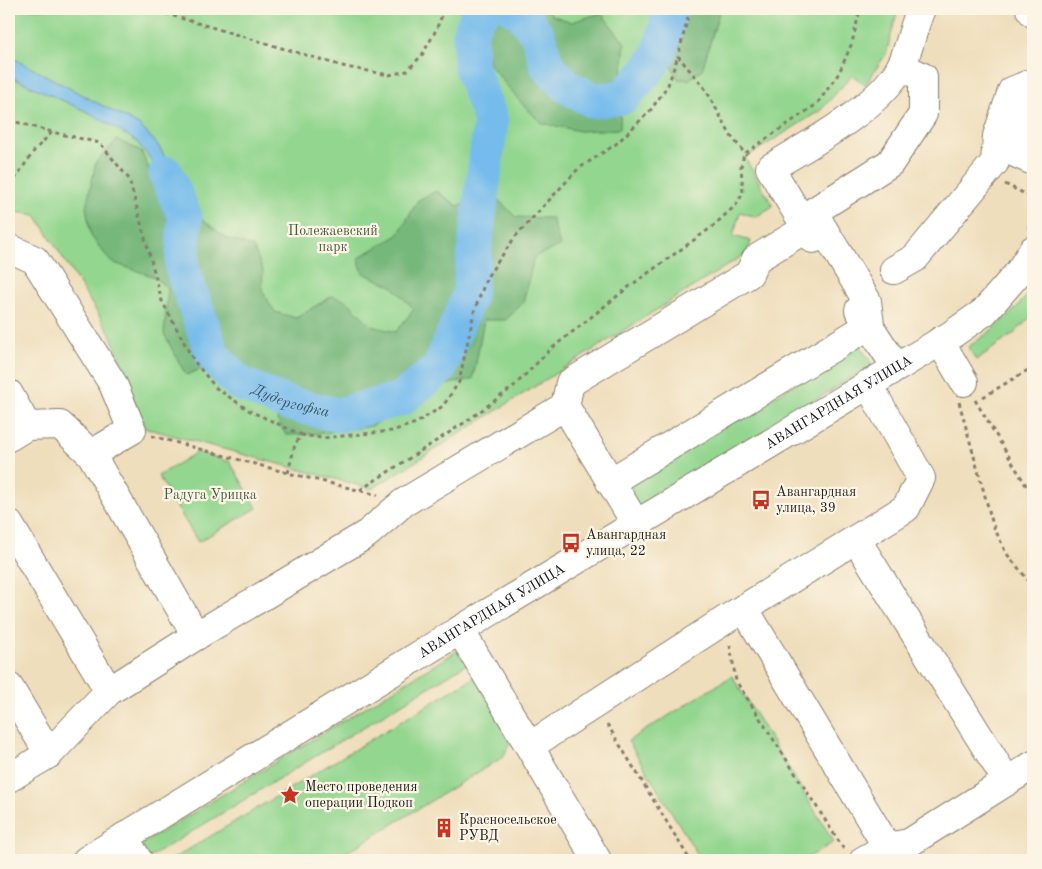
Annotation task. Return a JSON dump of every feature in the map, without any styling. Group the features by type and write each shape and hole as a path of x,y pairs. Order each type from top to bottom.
{"street":[{"path":"896,367 870,325 847,293 770,168 834,130 882,92 901,66 921,9"},
{"path":"1030,9 1033,13"},
{"path":"870,325 867,301 813,212 890,163 923,114 923,77 901,66"},
{"path":"1031,76 1015,153 1033,161"},
{"path":"894,270 914,258 995,162 997,136 1012,91 1031,76"},
{"path":"636,524 565,406 570,383 749,274 756,259 807,228"},
{"path":"9,248 35,260 113,384 132,430 91,454"},
{"name":"АВАНГАРДНАЯ УЛИЦА","path":"87,860 460,630 940,341 984,312 1019,272 1033,250"},
{"path":"610,482 870,325"},
{"path":"940,341 961,391"},
{"path":"530,746 734,614 906,508 921,478 868,384"},
{"path":"9,394 18,431 60,425 91,454 196,636"},
{"path":"9,778 49,754 109,691 196,636 367,534 403,503 565,406"},
{"path":"9,524 109,691"},
{"path":"856,539 1007,781"},
{"path":"734,614 865,853 909,843 1033,765"},
{"path":"460,630 597,860"},
{"path":"9,687 49,754"},
{"path":"124,837 138,860"}],"path":[{"path":"150,9 346,66 389,76 407,71 422,55 445,9"},
{"path":"9,120 100,143 129,179 162,301 194,360 216,388 250,411 302,435 322,438 392,431 416,423 443,406 459,382 474,312 487,277 515,237 578,169 616,144 650,111 668,85 678,56 690,9"},
{"path":"360,490 467,421 513,386 551,349 622,291 712,227 736,204 744,193 741,167 744,154 817,104 839,73 852,43 860,9"},
{"path":"678,56 706,90 731,136 744,154"},
{"path":"9,185 34,151 52,132"},
{"path":"1006,184 1033,198"},
{"path":"1033,366 976,402 1033,498"},
{"path":"961,391 993,525 1006,553 1033,586"},
{"path":"132,430 403,503"},
{"path":"288,473 295,444 302,435"},
{"path":"734,614 736,681 865,853"},
{"path":"595,704 690,860"}],"green space":[{"name":"Полежаевский парк","path":"9,9 898,9 886,54 865,85 852,75 821,110 745,158 773,206 756,217 740,212 733,236 751,241 747,253 372,489 145,428 110,333 36,215 9,211"},
{"path":"482,9 550,9 551,15 572,22 601,13 625,43 621,83 620,129 580,131 541,123 522,104 489,64"},
{"path":"685,9 720,9 702,70 688,80 678,79 669,61"},
{"path":"117,140 141,151 155,183 168,222 202,219 226,238 253,247 263,270 262,291 275,312 296,318 332,296 347,301 372,326 396,332 414,309 392,286 363,273 358,258 398,235 418,200 436,191 458,206 494,196 516,217 552,218 560,246 534,257 523,303 506,320 484,320 473,379 435,387 406,407 372,426 315,434 286,435 277,420 285,391 260,375 227,360 186,375 164,334 168,288 152,276 111,262 91,236 86,207 96,162"},
{"path":"1033,288 1033,314 1015,333 976,360 968,347 1004,320"},
{"path":"859,345 873,365 633,512 620,491"},
{"name":"Радуга Урицка","path":"197,452 230,462 257,508 198,542 158,476"},
{"path":"462,648 470,662 147,859 142,844"},
{"path":"478,675 514,735 503,757 334,860 171,860"},
{"path":"732,676 834,842 804,860 701,860 628,741"}],"water":[{"path":"9,56 139,125 158,145 177,178 191,216 177,219 154,163 136,141 92,114 9,76"}],"waterway":[{"name":"Дудергофка","path":"166,173 185,217 182,268 213,356 239,383 286,403 338,415 401,399 439,369 469,296 491,120 471,68 470,32 480,11 485,9"},
{"name":"Дудергофка","path":"514,9 520,11 538,36 548,67 568,87 594,101 623,97 647,71 659,54 671,9"}],"place":[{"name":"Авангардная улица, 39","path":"761,500"},
{"name":"Авангардная улица, 22","path":"571,543"},
{"name":"Место проведения операции Подкоп","path":"290,795"},
{"name":"Красносельское РУВД","path":"444,828"}]}
